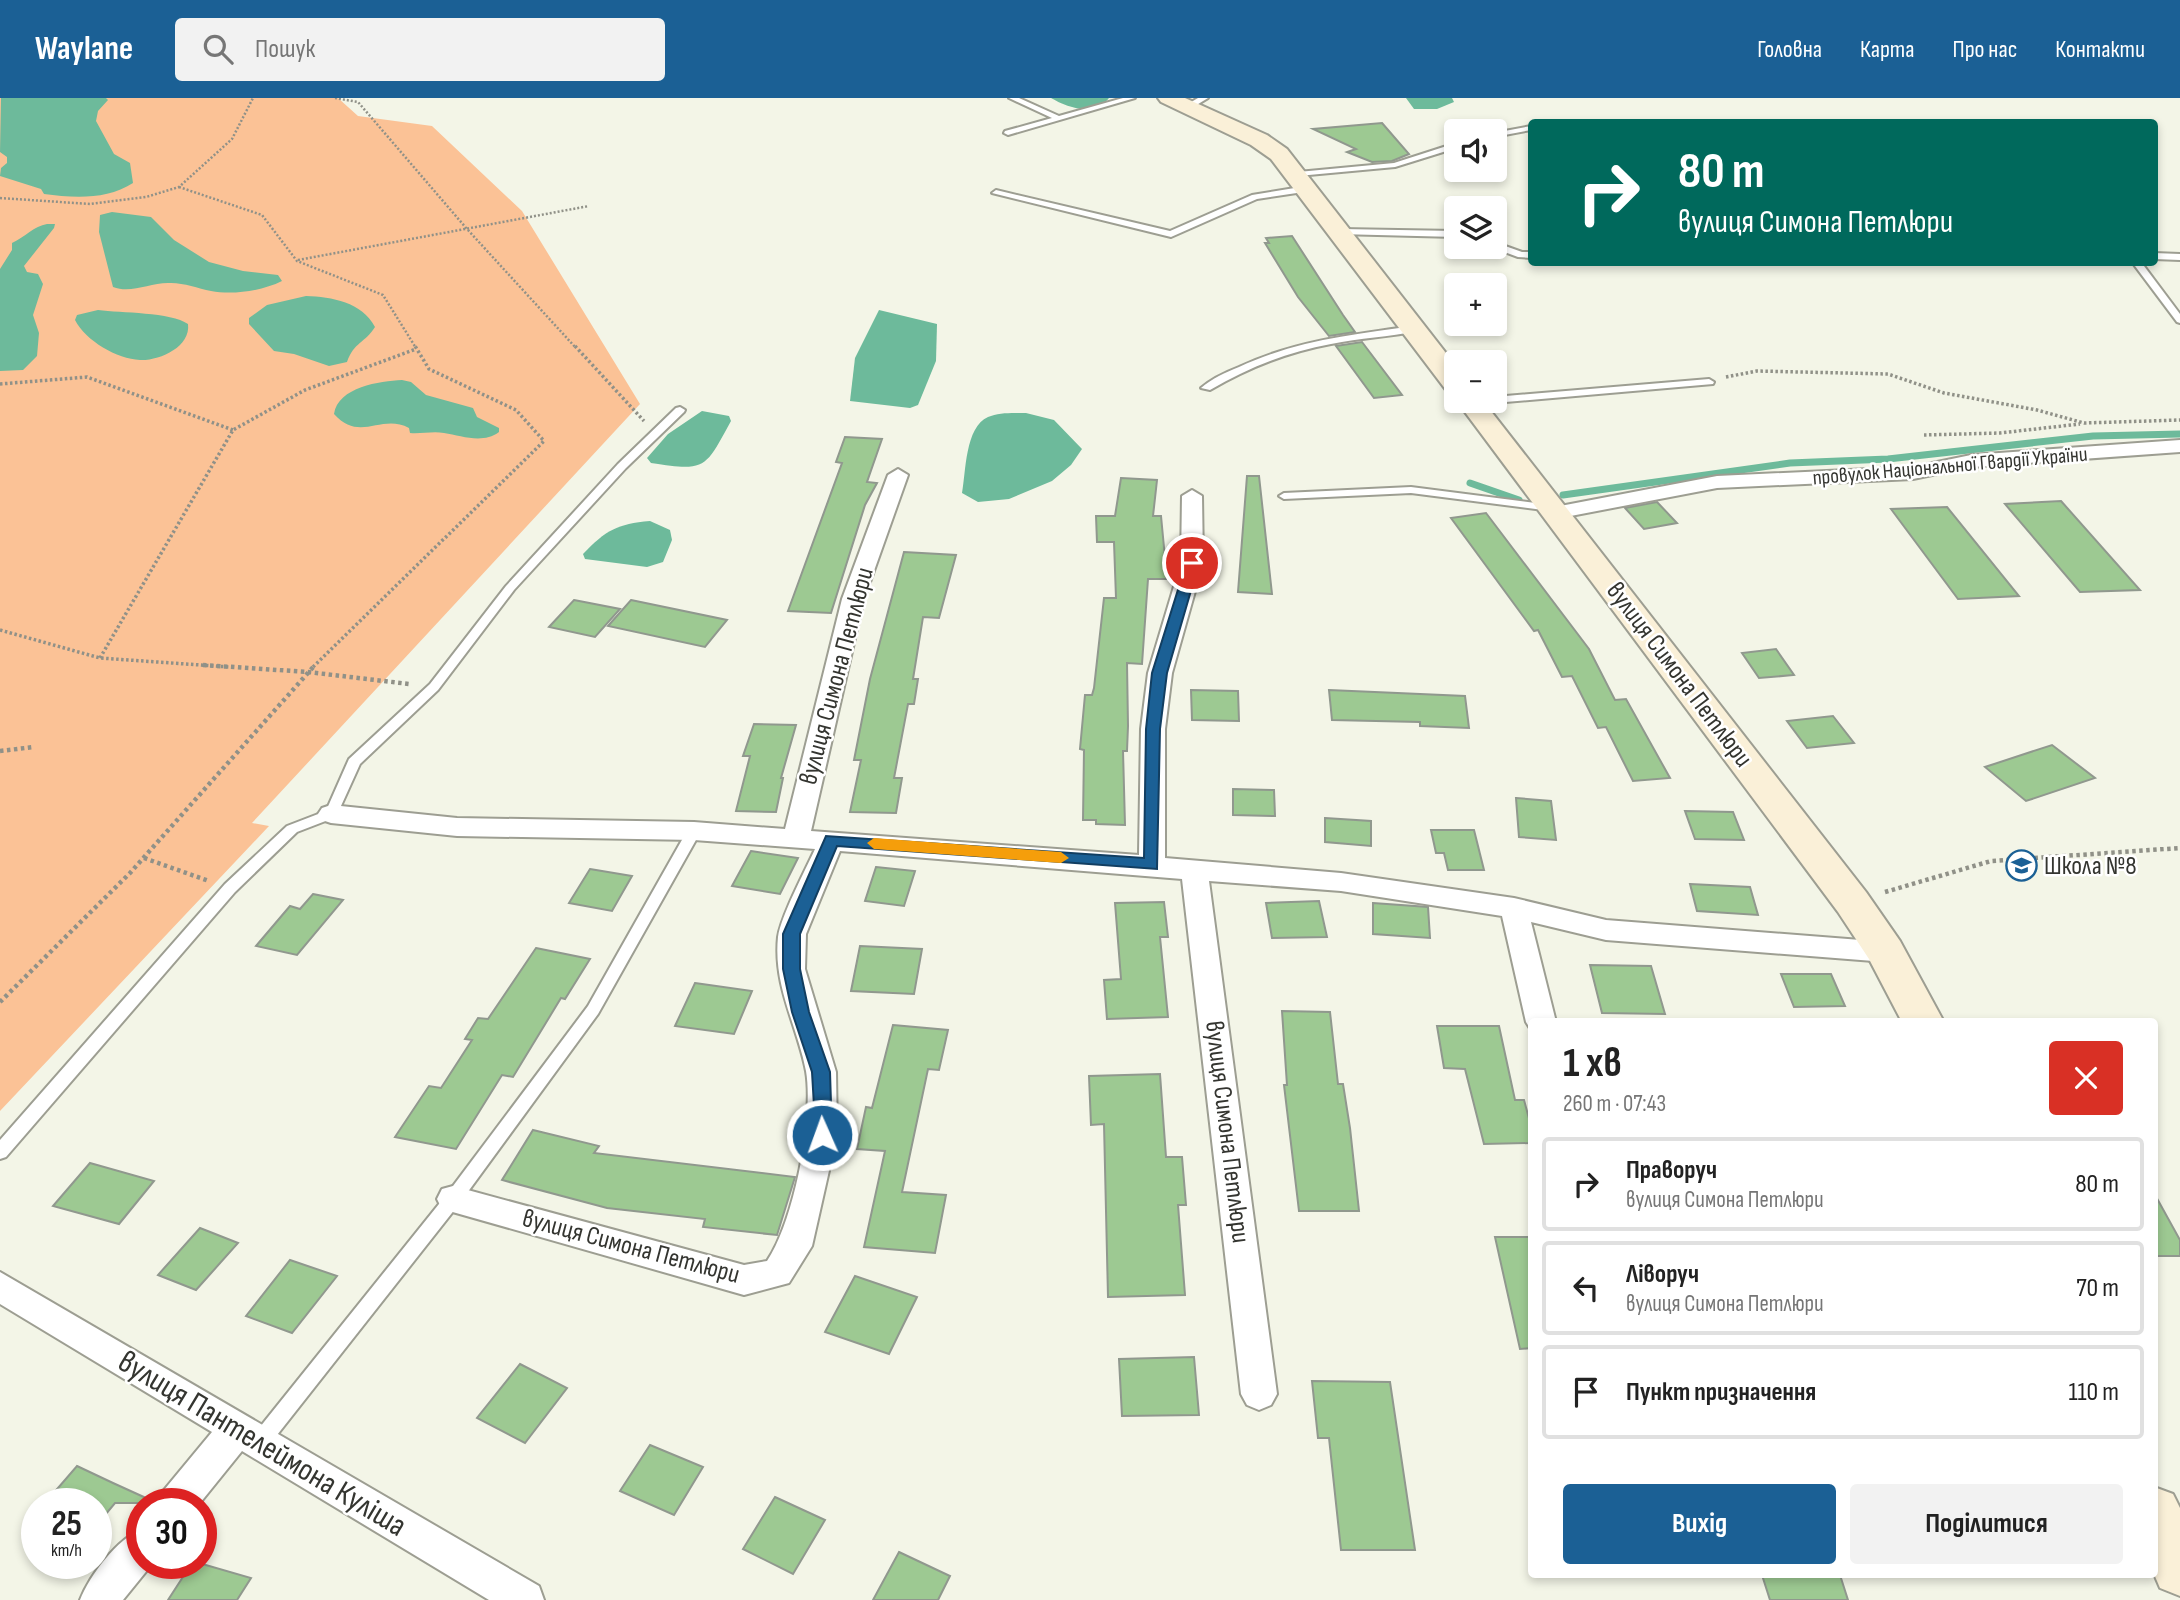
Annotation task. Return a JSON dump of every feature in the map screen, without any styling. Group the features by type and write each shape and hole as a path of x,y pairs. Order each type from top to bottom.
{"main road":[{"name":"вулиця Симона Петлюри","path":"1187,101 1259,140 1279,154 1303,181 1414,329 1444,363"},
{"name":"вулиця Симона Петлюри","path":"1485,413 1553,510 1852,902 1886,952 1921,1018"},
{"path":"2158,1521 2180,1568"}],"street":[{"name":"провулок Національної Гвардії України","path":"1553,510 1717,482 1913,473 1971,460 2180,446"},
{"name":"вулиця Симона Петлюри","path":"796,839 853,599 898,475"},
{"path":"1152,865 1153,729 1160,673 1192,563 1192,496"},
{"path":"331,814 457,827 694,831 1152,865 1194,871 1341,882 1514,908 1606,930 1886,952"},
{"name":"вулиця Симона Петлюри","path":"453,1199 744,1280 776,1273 796,1246 822,1135 821,1072 801,1012 791,969 792,934 832,840"},
{"name":"вулиця Симона Петлюри","path":"1194,871 1259,1394"},
{"path":"1514,908 1540,1018"},
{"name":"вулиця Пантелеймона Куліша","path":"0,1287 247,1437 524,1600"},
{"path":"193,1488 247,1437"},
{"path":"99,1600 126,1567"}],"lane":[{"path":"1013,98 1056,117"},
{"path":"1008,133 1056,117 1084,114 1130,98"},
{"path":"1507,133 1528,129"},
{"path":"996,193 1171,234 1255,198 1303,181 1395,165 1444,149"},
{"path":"1341,232 1444,234"},
{"path":"1507,250 1528,255"},
{"path":"2158,256 2180,257"},
{"path":"2139,266 2180,320"},
{"path":"1206,388 1243,365 1319,341 1414,329"},
{"path":"1507,396 1709,382"},
{"path":"0,1152 230,888 292,829 331,814 354,762 434,687 510,588 654,432 680,410"},
{"path":"1284,496 1411,490 1553,510"},
{"path":"247,1437 453,1199 593,1010 694,831"}],"path":[{"path":"0,198 90,204 146,197 179,187 232,139 253,98"},
{"path":"335,98 358,102 467,229 654,432"},
{"path":"0,1002 144,858 308,672 544,441 516,410 429,369 383,295 297,261 262,215 179,187"},
{"path":"297,261 589,206"},
{"path":"100,658 233,430 305,390 416,348"},
{"path":"1709,382 1757,371 1888,374 1944,393 2037,410 2084,423"},
{"path":"0,384 87,377 233,430"},
{"path":"1924,435 2000,433 2084,423 2180,420"},
{"path":"0,630 100,658 308,672 434,687"},
{"path":"0,751 34,747"},
{"path":"1852,902 1992,862 2045,855 2180,848"},
{"path":"144,858 230,888"}],"shaded area":[{"path":"0,98 338,98 358,116 432,126 522,211 640,404 252,823 269,826 0,1111"},
{"path":"1,98 106,98 108,100 98,111 96,121 114,154 130,163 133,183 123,189 101,195 67,196 44,194 41,189 0,176 1,168 7,163 7,157 0,152"},
{"path":"1051,98 1109,98 1096,107 1081,109"},
{"path":"1406,98 1452,98 1454,102 1437,109 1414,109"},
{"path":"112,212 151,217 174,240 209,262 243,271 278,275 282,281 257,290 238,292 211,291 173,283 133,289 113,287 99,232 100,215"},
{"path":"47,224 55,224 54,228 24,266 27,272 38,274 43,284 33,315 39,333 37,356 23,370 0,371 0,269 12,250 12,243"},
{"path":"306,296 336,300 354,306 375,327 356,346 347,362 329,366 294,354 274,351 249,324 249,318 267,305"},
{"path":"98,310 170,317 188,324 188,332 179,346 164,355 148,360 131,359 94,342 75,320 77,315"},
{"path":"879,310 937,324 936,361 918,405 910,408 850,401 855,358"},
{"path":"402,380 411,382 426,395 473,408 477,417 499,428 499,432 486,438 440,432 410,433 409,428 399,424 353,426 334,414 343,397 361,387"},
{"path":"702,411 729,416 731,421 709,457 694,466 651,463 647,458 668,434"},
{"path":"1026,413 1054,420 1082,449 1071,465 1052,481 1009,499 978,502 962,493 971,440 980,422 997,414"},
{"path":"650,521 670,530 672,540 663,562 647,567 585,559 583,554 613,530"}],"building":[{"path":"1382,123 1409,154 1392,161 1372,162 1347,152 1356,149 1313,129"},
{"path":"1292,236 1355,332 1329,336 1298,297 1265,243 1269,243 1266,238"},
{"path":"1362,342 1402,395 1374,398 1336,346"},
{"path":"845,437 882,439 867,482 877,483 865,505 831,613 788,611 842,463 836,462"},
{"path":"1247,476 1259,476 1272,594 1238,592"},
{"path":"1121,478 1157,480 1153,516 1161,516 1167,579 1148,579 1142,664 1127,663 1127,751 1123,751 1125,825 1096,824 1096,820 1083,820 1084,750 1080,749 1085,695 1092,695 1094,688 1104,598 1116,598 1114,542 1097,542 1096,516 1115,516"},
{"path":"2061,501 2140,590 2080,592 2005,504"},
{"path":"1657,502 1677,523 1644,529 1625,508"},
{"path":"1947,507 2019,596 1958,599 1891,509"},
{"path":"1486,513 1589,649 1615,700 1626,699 1670,778 1633,781 1606,727 1598,728 1572,676 1562,677 1538,630 1534,631 1451,518"},
{"path":"904,552 956,555 939,618 923,617 913,679 918,679 914,704 908,704 894,778 902,778 896,813 850,812 861,760 854,760 870,679"},
{"path":"574,600 620,609 595,637 549,627"},
{"path":"631,600 727,620 705,647 608,626"},
{"path":"1776,649 1794,675 1759,678 1742,653"},
{"path":"1191,690 1238,691 1239,721 1192,720"},
{"path":"1329,690 1465,696 1469,728 1420,726 1420,722 1332,720"},
{"path":"1833,716 1854,743 1807,748 1787,721"},
{"path":"754,724 796,725 781,778 776,812 736,811 750,756 743,756"},
{"path":"2052,745 2095,778 2026,801 1985,767"},
{"path":"1233,789 1274,790 1275,816 1233,815"},
{"path":"1516,798 1551,801 1556,840 1519,837"},
{"path":"1685,811 1733,812 1744,840 1695,839"},
{"path":"1325,818 1371,821 1371,846 1325,842"},
{"path":"1431,830 1474,830 1484,870 1448,870 1444,853 1436,853"},
{"path":"751,851 798,858 780,894 732,886"},
{"path":"876,867 915,871 904,906 865,901"},
{"path":"590,869 632,876 612,911 569,903"},
{"path":"1690,884 1750,887 1758,915 1697,911"},
{"path":"313,894 343,900 297,955 256,946 290,906 300,909"},
{"path":"1319,901 1327,937 1272,938 1266,903"},
{"path":"1164,902 1168,937 1160,937 1168,1017 1107,1019 1104,980 1121,979 1115,903"},
{"path":"1373,903 1428,907 1430,938 1373,934"},
{"path":"860,946 922,949 914,994 851,991"},
{"path":"536,948 590,959 565,999 561,998 513,1077 502,1075 456,1149 395,1137 429,1086 441,1088 472,1040 465,1039 478,1018 488,1019"},
{"path":"1590,965 1651,966 1665,1014 1602,1013"},
{"path":"1781,974 1831,974 1845,1006 1794,1007"},
{"path":"695,983 752,991 734,1034 675,1026"},
{"path":"1282,1011 1330,1012 1338,1084 1343,1084 1350,1128 1359,1211 1299,1211 1284,1085 1287,1085"},
{"path":"893,1025 948,1030 939,1070 928,1069 902,1192 946,1195 935,1253 864,1247 885,1151 857,1149 866,1107 872,1108"},
{"path":"1437,1026 1499,1026 1515,1100 1524,1100 1528,1115 1528,1143 1484,1144 1465,1069 1444,1068"},
{"path":"1160,1074 1166,1157 1182,1157 1186,1205 1178,1205 1185,1295 1108,1297 1104,1124 1091,1125 1089,1076"},
{"path":"533,1130 599,1146 594,1153 795,1177 777,1235 703,1227 705,1219 607,1208 502,1180"},
{"path":"90,1163 154,1181 119,1224 53,1206"},
{"path":"2158,1200 2180,1240 2180,1256 2158,1256"},
{"path":"200,1228 238,1243 196,1290 158,1275"},
{"path":"1495,1237 1528,1237 1528,1348 1520,1349"},
{"path":"290,1260 337,1276 292,1333 246,1316"},
{"path":"855,1276 917,1297 889,1354 825,1332"},
{"path":"1194,1357 1199,1415 1122,1416 1119,1359"},
{"path":"520,1364 567,1388 525,1443 477,1418"},
{"path":"1312,1381 1390,1382 1415,1550 1341,1550 1329,1438 1318,1438"},
{"path":"650,1445 703,1467 674,1515 620,1491"},
{"path":"77,1466 126,1489 126,1503 115,1503 112,1507 112,1488 58,1488"},
{"path":"775,1497 825,1520 793,1574 743,1549"},
{"path":"899,1552 950,1576 938,1600 873,1600"},
{"path":"217,1568 251,1578 237,1600 168,1600 182,1579 217,1579"},
{"path":"1763,1578 1841,1578 1848,1600 1770,1600"}],"waterway":[{"path":"1563,495 1790,463 1888,459 2093,436 2180,434"},
{"path":"1470,483 1519,500"}],"slow traffic":[{"path":"874,843 1061,858"}],"place":[{"name":"Школа №8","path":"2021,866"}],"route":[{"path":"822,1135 821,1072 801,1012 791,969 792,934 832,840 1152,865 1153,729 1160,673 1192,563"}]}
